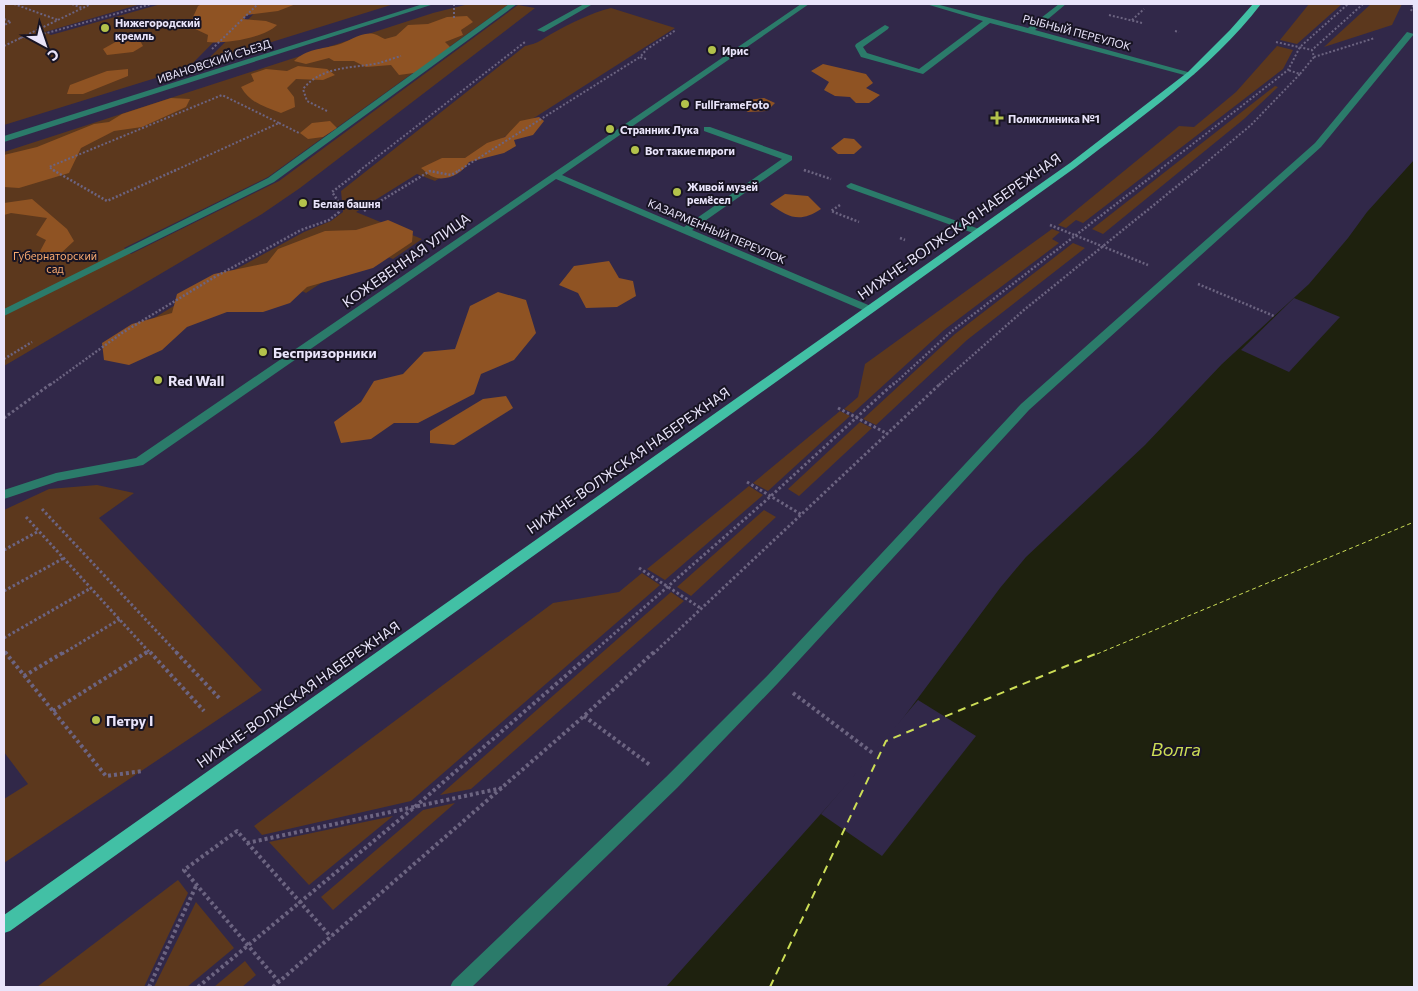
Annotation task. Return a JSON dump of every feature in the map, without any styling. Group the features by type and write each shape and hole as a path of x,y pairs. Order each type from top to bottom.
{"main road":[{"name":"НИЖНЕ-ВОЛЖСКАЯ НАБЕРЕЖНАЯ","path":"4,925 1073,165 1191,74 1233,32 1257,4"}],"street":[{"name":"ИВАНОВСКИЙ СЪЕЗД","path":"4,139 430,4"},
{"path":"4,313 271,180 513,4"},
{"path":"577,4 588,4"},
{"path":"541,30 588,4"},
{"name":"КОЖЕВЕННАЯ УЛИЦА","path":"4,495 56,477 139,462 805,4"},
{"name":"РЫБНЫЙ ПЕРЕУЛОК","path":"929,4 951,6 989,20 1191,74"},
{"path":"1029,31 1063,4"},
{"path":"885,27 859,46 864,55 920,72 989,20"},
{"path":"459,987 672,782 773,680 1025,407 1318,145 1410,34"},
{"path":"685,231 789,158 707,129"},
{"name":"КАЗАРМЕННЫЙ ПЕРЕУЛОК","path":"554,176 869,309"},
{"path":"851,186 979,232"}],"path":[{"path":"14,4 59,20"},
{"path":"72,4 83,8"},
{"path":"4,46 91,4"},
{"path":"20,38 47,33 151,4"},
{"path":"223,37 258,4"},
{"path":"452,27 455,14 454,4"},
{"path":"198,987 417,805 669,586 952,331 1288,70 1300,47 1348,4"},
{"path":"1312,50 1363,4"},
{"path":"1411,11 1414,4"},
{"path":"1131,20 1144,9"},
{"path":"1109,15 1142,23"},
{"path":"4,19 11,22 4,25"},
{"path":"4,418 122,333 196,288 301,230 329,220 339,212 340,206 332,192 541,30"},
{"path":"364,211 430,171 451,175 640,57 647,48 676,30"},
{"path":"273,987 584,716 702,609 940,384 1024,310 1104,247 1251,125 1314,57 1400,30 1410,34"},
{"path":"1175,31 1179,32"},
{"path":"1276,42 1312,50"},
{"path":"1312,50 1314,57"},
{"path":"357,118 327,111 307,101 303,89 308,81 322,74 348,67 379,63 402,56"},
{"path":"640,57 646,59"},
{"path":"1288,70 1300,74"},
{"path":"279,123 107,201 49,167 222,95 294,130"},
{"path":"548,115 553,117"},
{"path":"782,162 851,186"},
{"path":"1050,225 1155,267"},
{"path":"900,238 905,240"},
{"path":"1196,283 1274,316"},
{"path":"4,359 32,342"},
{"path":"838,408 888,434"},
{"path":"747,482 802,515"},
{"path":"42,509 221,700"},
{"path":"26,517 204,711"},
{"path":"4,550 39,531"},
{"path":"4,591 64,558"},
{"path":"639,568 702,609"},
{"path":"4,638 91,588"},
{"path":"24,676 120,619"},
{"path":"4,651 106,776 143,771"},
{"path":"53,711 149,651"},
{"path":"790,691 874,754"},
{"path":"584,716 657,770"},
{"path":"247,842 503,788"},
{"path":"279,982 184,870 237,831 331,937"},
{"path":"205,846 209,852"},
{"path":"149,987 197,884"}],"green space":[{"path":"4,4 141,4 45,32 51,35 161,4 251,4 188,68 4,125"},
{"path":"264,4 394,4 204,63"},
{"name":"Губернаторский сад","path":"469,4 509,4 268,177 124,248 131,254 279,181 518,5 535,8 300,188 262,214 4,366 4,152 433,13"},
{"path":"1309,4 1342,4 1297,44 1280,40"},
{"path":"1371,4 1402,4 1392,25 1324,47"},
{"path":"611,8 675,28 435,181 417,174 356,212 422,239 393,259 371,250 306,293 287,284 133,331 216,280 304,232 331,221 343,212 341,191 525,46 537,42 581,19"},
{"path":"1277,46 1293,50 1283,69 1083,223 1076,220 1066,228 1058,225 1179,126 1194,127 1236,92"},
{"path":"1275,86 1278,87 1244,119 1103,234 1092,229"},
{"path":"1052,229 1060,232 1052,239 1059,243 944,330 853,413 844,409 858,397 865,364"},
{"path":"1073,243 1085,248 967,340 876,425 863,419 955,334"},
{"path":"840,411 850,416 768,491 753,483"},
{"path":"860,422 872,428 799,496 788,489"},
{"path":"97,485 134,493 99,518 262,690 4,863 4,799 28,784 4,752 4,510 49,489"},
{"path":"749,486 763,495 665,580 647,569"},
{"path":"764,510 776,517 691,596 677,587"},
{"path":"642,573 660,585 411,801 262,835 254,826 553,603 619,592"},
{"path":"671,592 684,601 471,789 440,795"},
{"path":"455,803 333,910 321,897 423,810"},
{"path":"393,816 309,885 269,842"},
{"path":"178,880 188,893 144,987 37,987"},
{"path":"196,902 234,948 187,987 154,987"},
{"path":"245,961 256,975 242,987 214,987"}],"shaded area":[{"path":"202,4 296,4 278,11 247,15 243,19 266,21 277,25 271,30 254,37 233,41 207,42 208,35 189,26 198,6"},
{"path":"467,16 473,22 461,30 463,35 445,42 453,50 421,72 399,75 391,65 366,67 354,61 334,61 329,58 306,64 294,61 309,52 342,44 360,35 369,33 385,39 396,36 408,25 428,24 447,17"},
{"path":"139,39 143,46 133,52 107,55 103,49 119,40"},
{"path":"823,64 866,74 873,83 866,88 880,95 869,103 856,103 850,97 835,96 824,90 829,82 811,71"},
{"path":"298,66 327,69 335,75 323,80 296,79 287,88 294,97 295,107 281,113 253,101 241,87 254,81 251,74 266,69 287,71"},
{"path":"128,69 128,76 83,94 67,94 70,85 107,71"},
{"path":"171,98 190,99 186,107 142,127 114,131 81,148 69,173 19,188 4,187 4,155 37,147 94,124 109,122 122,114"},
{"path":"764,98 775,103 767,111 748,112 740,107 748,100"},
{"path":"539,117 544,121 533,135 514,140 516,146 504,153 469,162 457,174 447,178 436,178 421,168 442,158 465,158 487,143 505,137 520,121"},
{"path":"330,121 337,128 323,137 308,139 300,133 312,123"},
{"path":"844,138 854,139 862,147 854,154 838,154 831,148"},
{"path":"785,194 808,196 821,209 801,217 783,213 770,204"},
{"path":"32,199 67,229 74,241 59,255 38,255 46,240 36,235 47,218 11,213 4,215 4,203"},
{"path":"388,220 413,231 412,242 373,268 307,287 290,303 263,312 227,312 187,327 162,350 129,365 104,360 102,343 132,324 172,313 177,294 214,274 267,263 278,249 325,231 356,230"},
{"path":"609,261 619,278 633,281 636,296 617,307 586,308 578,293 559,285 574,266"},
{"path":"498,292 526,300 536,333 514,360 481,374 474,394 418,423 394,423 371,439 341,443 334,422 361,402 374,381 403,374 424,352 455,349 470,306"},
{"path":"506,396 513,408 454,445 430,443 430,431 483,399"}],"water":[{"name":"Волга","path":"1414,160 1414,987 666,987 886,741 1000,588 1026,557 1145,445 1222,364 1309,284 1348,238 1367,212"}],"pier":[{"path":"1294,298 1340,317 1289,372 1241,350"},
{"path":"918,700 976,736 882,856 821,814"}],"ferry route":[{"path":"1097,654 1414,522"},
{"path":"770,987 886,741 1100,652"}],"place":[{"name":"Нижегородский кремль","path":"105,28"},
{"name":"Ирис","path":"712,50"},
{"name":"FullFrameFoto","path":"685,104"},
{"name":"Поликлиника №1","path":"997,118"},
{"name":"Странник Лука","path":"610,129"},
{"name":"Вот такие пироги","path":"635,150"},
{"name":"Живой музей ремёсел","path":"677,192"},
{"name":"Белая башня","path":"303,203"},
{"name":"Беспризорники","path":"263,352"},
{"name":"Red Wall","path":"158,380"},
{"name":"Петру I","path":"96,720"}]}
